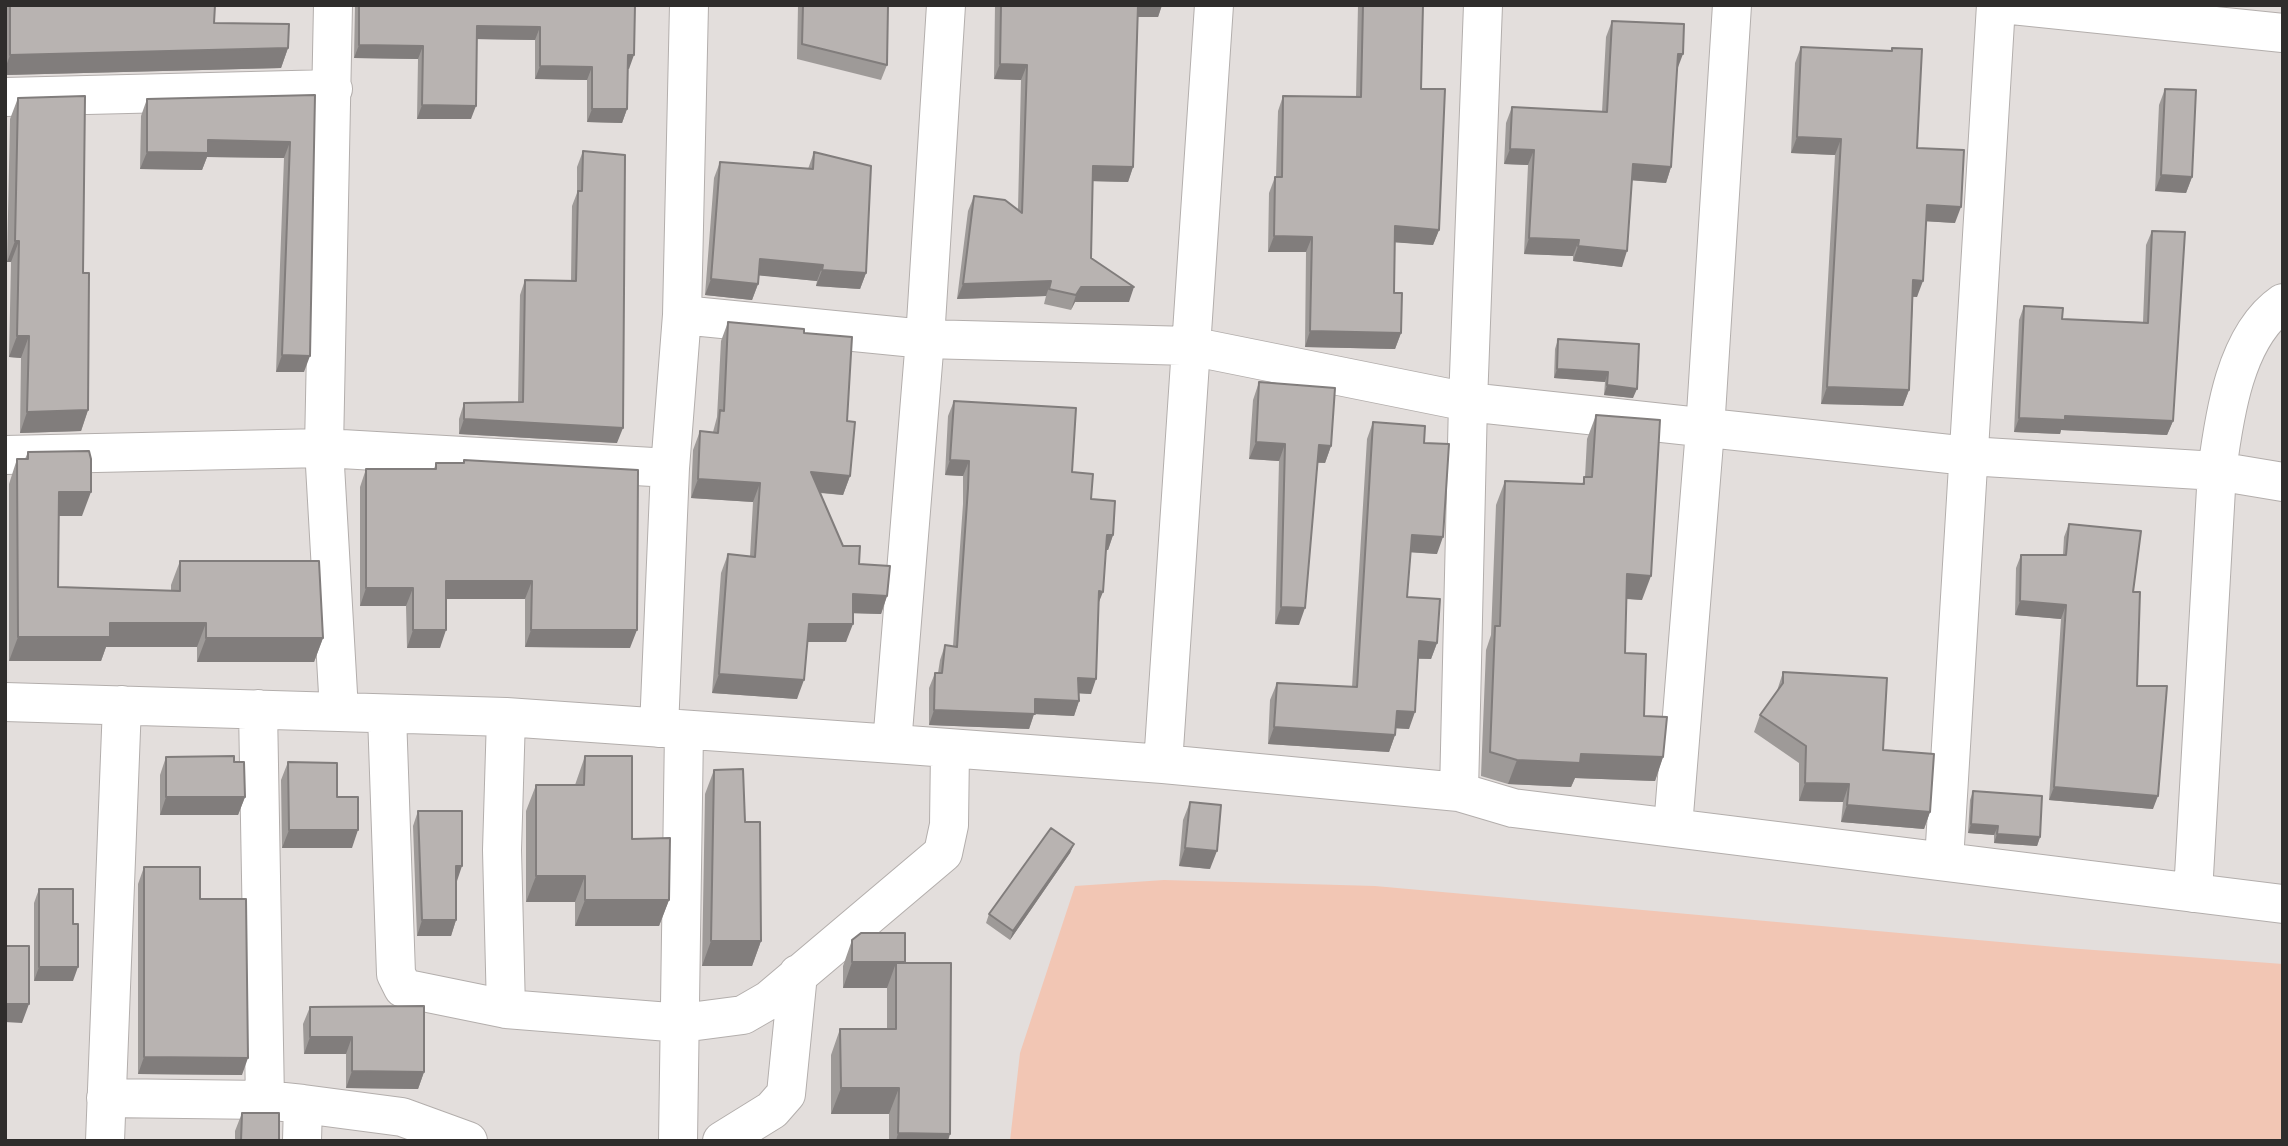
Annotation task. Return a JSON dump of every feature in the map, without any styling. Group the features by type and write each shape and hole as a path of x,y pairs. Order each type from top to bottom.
{"street":[{"path":"333,5 324,449 340,711"},
{"path":"678,1141 682,1023 671,729 670,468 682,315 689,5"},
{"path":"892,744 925,339 946,5"},
{"path":"1163,764 1214,5"},
{"path":"1459,792 1468,402 1483,5"},
{"path":"1673,827 1705,430 1732,5"},
{"path":"1944,861 1996,5"},
{"path":"2012,5 2241,16 2283,33"},
{"path":"5,97 332,89"},
{"path":"2193,893 2217,471 2224,415 2253,331 2265,316 2283,303"},
{"path":"682,315 925,339 1190,346 1468,402 1705,430 1968,456 2217,471 2283,482"},
{"path":"5,455 324,449 670,468"},
{"path":"5,702 506,717 1163,764 1459,792 1513,808 2283,904"},
{"path":"105,1141 122,705"},
{"path":"258,709 265,1100"},
{"path":"387,715 396,974 403,988 506,1009 682,1023 743,1015 769,1000 943,853 949,825 950,750"},
{"path":"506,717 502,850 506,1009"},
{"path":"722,1141 772,1110 786,1094 798,974"},
{"path":"106,1098 265,1100 303,1123 402,1117 461,1136 468,1141"}],"shaded area":[{"path":"1164,880 1375,886 2067,948 2283,964 2283,1141 1010,1141 1020,1053 1075,886"}],"building":[{"path":"10,5 215,5 214,23 289,24 288,48 10,55"},
{"path":"359,5 635,5 634,55 628,55 627,109 592,109 592,67 540,66 540,27 477,26 476,106 422,105 423,46 359,45"},
{"path":"803,5 888,5 887,65 802,44"},
{"path":"1001,5 1138,5 1133,167 1093,166 1091,258 1134,287 1081,287 1076,295 1049,289 1051,281 963,284 974,196 1005,200 1022,213 1027,65 1000,64"},
{"path":"1363,5 1423,5 1421,89 1445,89 1439,230 1395,226 1394,293 1402,293 1401,333 1310,331 1312,237 1274,236 1275,177 1282,177 1283,96 1361,97"},
{"path":"1612,21 1684,24 1683,54 1678,54 1671,167 1633,164 1627,251 1578,246 1579,240 1529,238 1534,150 1510,149 1512,107 1607,112"},
{"path":"1801,47 1892,51 1892,48 1922,49 1917,148 1964,150 1961,207 1927,205 1923,281 1913,280 1909,390 1827,387 1841,139 1797,137"},
{"path":"2165,89 2196,90 2192,177 2161,175"},
{"path":"315,95 310,356 282,355 290,142 208,140 208,153 147,152 147,99"},
{"path":"85,96 83,273 89,273 88,410 27,412 29,336 17,336 19,241 15,241 18,98"},
{"path":"583,151 625,155 623,428 464,419 464,403 523,402 525,280 576,281 578,191 582,191"},
{"path":"814,152 871,166 866,273 822,270 823,265 760,259 758,284 711,279 720,162 813,169"},
{"path":"2152,231 2185,232 2173,421 2065,416 2065,420 2019,418 2024,306 2063,308 2062,319 2148,323"},
{"path":"728,322 804,329 804,333 852,337 847,421 855,422 850,476 811,472 843,546 860,546 859,564 890,566 887,596 853,594 853,624 809,624 804,680 719,674 728,554 755,557 760,483 698,479 700,431 718,433 720,410 724,411"},
{"path":"1558,339 1639,344 1637,389 1607,385 1608,372 1557,369"},
{"path":"1259,382 1335,388 1331,446 1319,445 1305,608 1281,607 1285,444 1256,442"},
{"path":"954,401 1076,408 1072,472 1093,474 1091,499 1115,501 1113,535 1107,535 1103,592 1099,591 1096,679 1078,678 1079,701 1035,699 1035,714 934,710 935,673 942,673 945,645 957,647 968,488 969,461 950,460"},
{"path":"1596,415 1660,420 1651,576 1627,574 1625,653 1646,654 1644,716 1667,717 1663,757 1581,754 1580,763 1517,760 1490,752 1495,626 1500,626 1505,481 1584,484 1584,477 1592,477"},
{"path":"1373,422 1425,426 1424,443 1449,444 1443,537 1412,535 1407,597 1440,599 1437,643 1419,641 1415,712 1397,711 1395,735 1274,727 1277,683 1357,687"},
{"path":"89,451 91,492 59,492 58,587 180,591 180,561 319,561 323,638 206,638 206,623 110,623 110,637 18,637 17,459 28,459 28,452"},
{"path":"464,460 638,470 637,630 531,630 532,581 446,581 446,630 413,630 413,588 366,588 366,469 436,469 436,463 464,463"},
{"path":"2069,524 2141,531 2133,592 2140,592 2137,686 2167,686 2158,796 2054,787 2066,605 2020,601 2021,555 2066,555"},
{"path":"1783,672 1887,678 1883,750 1934,754 1930,812 1847,805 1849,784 1805,783 1806,746 1760,715 1783,683"},
{"path":"234,756 234,762 244,762 245,797 166,797 166,757"},
{"path":"585,756 632,756 632,839 670,838 669,900 585,900 585,876 536,876 536,785 584,785"},
{"path":"288,762 337,763 337,797 358,797 358,830 289,830"},
{"path":"743,769 745,822 760,822 761,941 711,941 714,770"},
{"path":"1973,791 2042,796 2040,837 1997,834 1998,826 1971,824"},
{"path":"1190,802 1221,805 1217,851 1185,848"},
{"path":"418,811 462,811 462,866 456,866 456,920 422,920"},
{"path":"1051,828 1074,844 1013,931 989,914"},
{"path":"144,867 200,867 200,899 246,899 248,1058 144,1057"},
{"path":"39,889 73,889 73,924 78,924 78,967 39,967"},
{"path":"861,933 905,933 905,962 852,962 852,940"},
{"path":"5,946 29,946 29,1004 5,1004"},
{"path":"896,963 951,963 950,1134 898,1133 899,1088 841,1088 840,1029 896,1029"},
{"path":"424,1006 424,1072 352,1071 352,1037 310,1037 310,1007"},
{"path":"242,1113 279,1113 279,1141 241,1141"}]}
